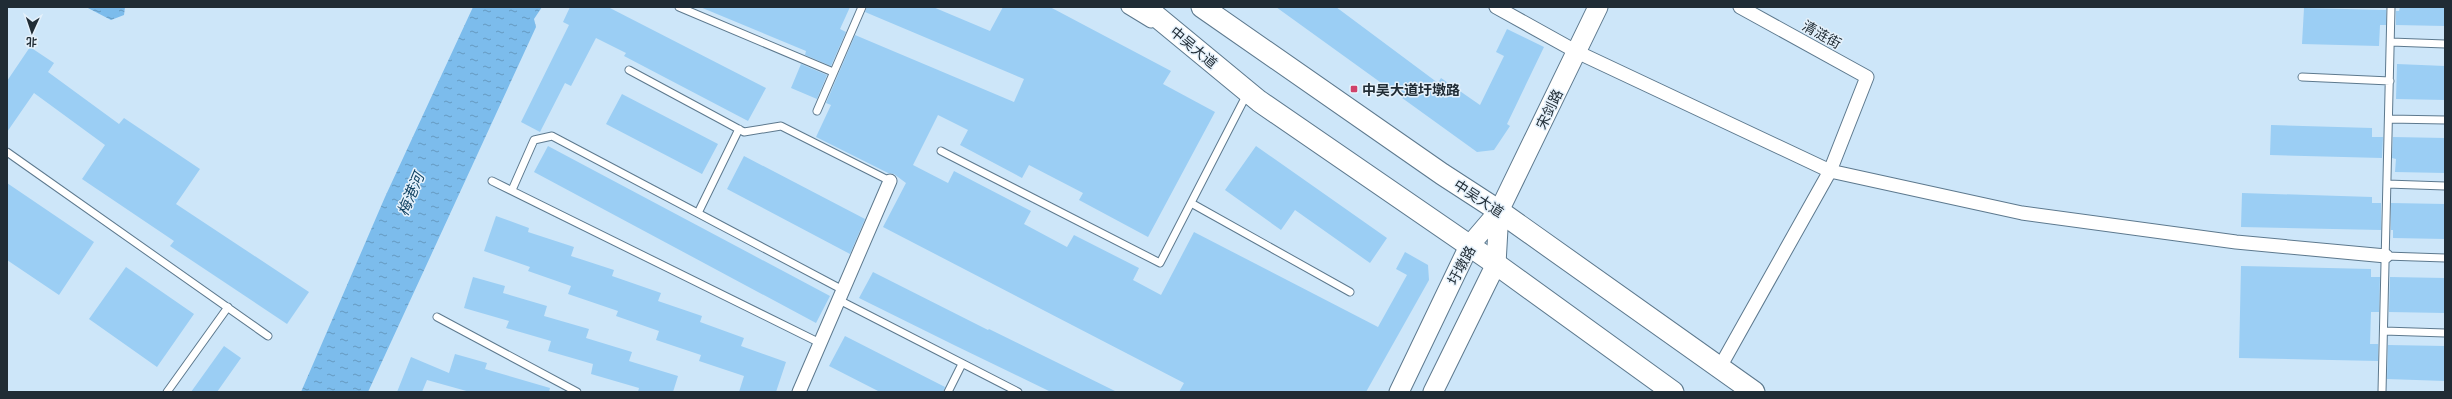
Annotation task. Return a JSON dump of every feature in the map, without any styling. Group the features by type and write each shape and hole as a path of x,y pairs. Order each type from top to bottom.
{"main road":[{"name":"中吴大道","path":"1145,7 1248,92 1496,264 1673,392"},
{"name":"宋剑路","path":"1499,211 1598,7"},
{"name":"中吴大道","path":"1205,8 1442,174 1499,211 1754,392"},
{"name":"圩墩路","path":"1399,392 1470,246 1499,211"},
{"name":"圩墩路","path":"1433,392 1496,264 1499,211"}],"street":[{"path":"1128,7 1196,50"},
{"path":"1496,7 1577,52 1830,171 2022,213 2236,242 2386,256"},
{"name":"清涟街","path":"1740,7 1867,77 1830,171"},
{"path":"1720,368 1830,171"},
{"path":"799,392 890,181"}],"lane":[{"path":"679,7 833,72"},
{"path":"817,111 862,7"},
{"path":"2382,392 2391,7"},
{"path":"2391,42 2445,44"},
{"path":"629,70 744,132 781,126 890,181"},
{"path":"2302,77 2390,81"},
{"path":"942,151 1160,263 1248,92"},
{"path":"2389,119 2445,120"},
{"path":"698,214 739,129"},
{"path":"512,190 534,140 552,136 698,214 962,364 1018,392"},
{"path":"7,152 268,336"},
{"path":"492,181 820,343"},
{"path":"2387,184 2445,186"},
{"path":"1191,203 1350,292"},
{"path":"2386,256 2445,258"},
{"path":"167,392 228,307"},
{"path":"437,317 577,392"},
{"path":"2384,330 2445,332"},
{"path":"948,392 962,364"}],"water":[{"path":"86,7 125,7 124,15 111,20"},
{"name":"梅港河","path":"473,7 542,7 534,19 536,27 368,392 301,392 385,197"}],"building":[{"path":"570,7 608,7 766,88 748,121 624,56 626,53 596,38 571,86 565,83 540,132 521,122 569,25 563,22"},
{"path":"700,7 850,7 840,29 846,32 831,66 805,55 806,51"},
{"path":"867,7 933,7 990,31 1003,7 1050,7 1171,71 1163,84 1215,112 1148,237 1079,200 1083,193 1029,165 1022,178 960,145 968,130 938,115 913,165 948,183 954,171 1031,211 1024,224 1067,247 1074,235 1139,268 1133,280 1161,295 1194,232 1378,327 1407,275 1396,269 1405,252 1428,265 1429,280 1366,392 1179,392 1184,383 883,227 906,183 894,174 888,173 816,137 831,105 826,103 855,35 1014,102 1024,79 865,12"},
{"path":"1276,7 1336,7 1438,83 1441,78 1480,105 1504,56 1496,52 1507,29 1544,47 1507,124 1510,126 1494,150 1477,152"},
{"path":"2400,7 2445,7 2445,26 2396,25 2396,11 2399,11"},
{"path":"2304,8 2386,10 2386,25 2380,25 2379,46 2302,44"},
{"path":"30,47 54,63 48,72 119,124 124,118 200,169 176,204 309,292 287,324 170,246 174,241 82,179 105,145 34,93 7,132 7,81"},
{"path":"801,64 827,75 817,99 791,88"},
{"path":"2397,64 2445,66 2445,100 2396,99"},
{"path":"622,94 718,144 702,174 606,124"},
{"path":"2271,125 2372,128 2372,137 2383,137 2382,158 2270,155"},
{"path":"2393,137 2445,138 2445,173 2395,172 2396,159 2392,158"},
{"path":"548,146 830,296 816,323 534,172"},
{"path":"1256,146 1387,238 1370,263 1295,210 1281,230 1225,190"},
{"path":"744,156 865,219 850,254 727,189"},
{"path":"7,183 94,242 59,295 7,260"},
{"path":"2242,193 2372,197 2372,203 2381,203 2381,230 2241,227"},
{"path":"2391,203 2445,204 2445,239 2393,238 2393,230 2391,230"},
{"path":"496,216 529,228 528,232 574,247 571,256 614,270 612,276 661,293 658,301 702,316 700,322 744,338 741,346 786,362 776,392 739,392 744,376 699,361 701,355 656,340 659,331 616,316 618,311 568,294 571,286 528,271 530,267 484,251"},
{"path":"2241,266 2371,269 2371,277 2380,277 2379,312 2371,312 2370,344 2378,344 2378,361 2239,358"},
{"path":"126,267 194,314 157,367 89,319"},
{"path":"873,272 988,330 989,329 1117,392 1051,392 956,346 859,298"},
{"path":"473,277 505,286 503,293 547,306 544,316 589,329 586,338 632,352 629,361 678,376 673,392 638,392 639,388 591,374 593,364 548,351 551,341 506,328 509,321 464,308"},
{"path":"2390,277 2445,278 2445,313 2389,312"},
{"path":"845,336 945,387 943,392 880,392 829,366"},
{"path":"2388,345 2445,346 2445,381 2387,379"},
{"path":"224,346 241,358 217,392 191,392"},
{"path":"455,354 487,363 485,369 550,388 549,392 470,392 427,380 422,392 397,392 411,357 449,373"}],"place":[{"name":"中吴大道圩墩路","path":"1354,89"}]}
